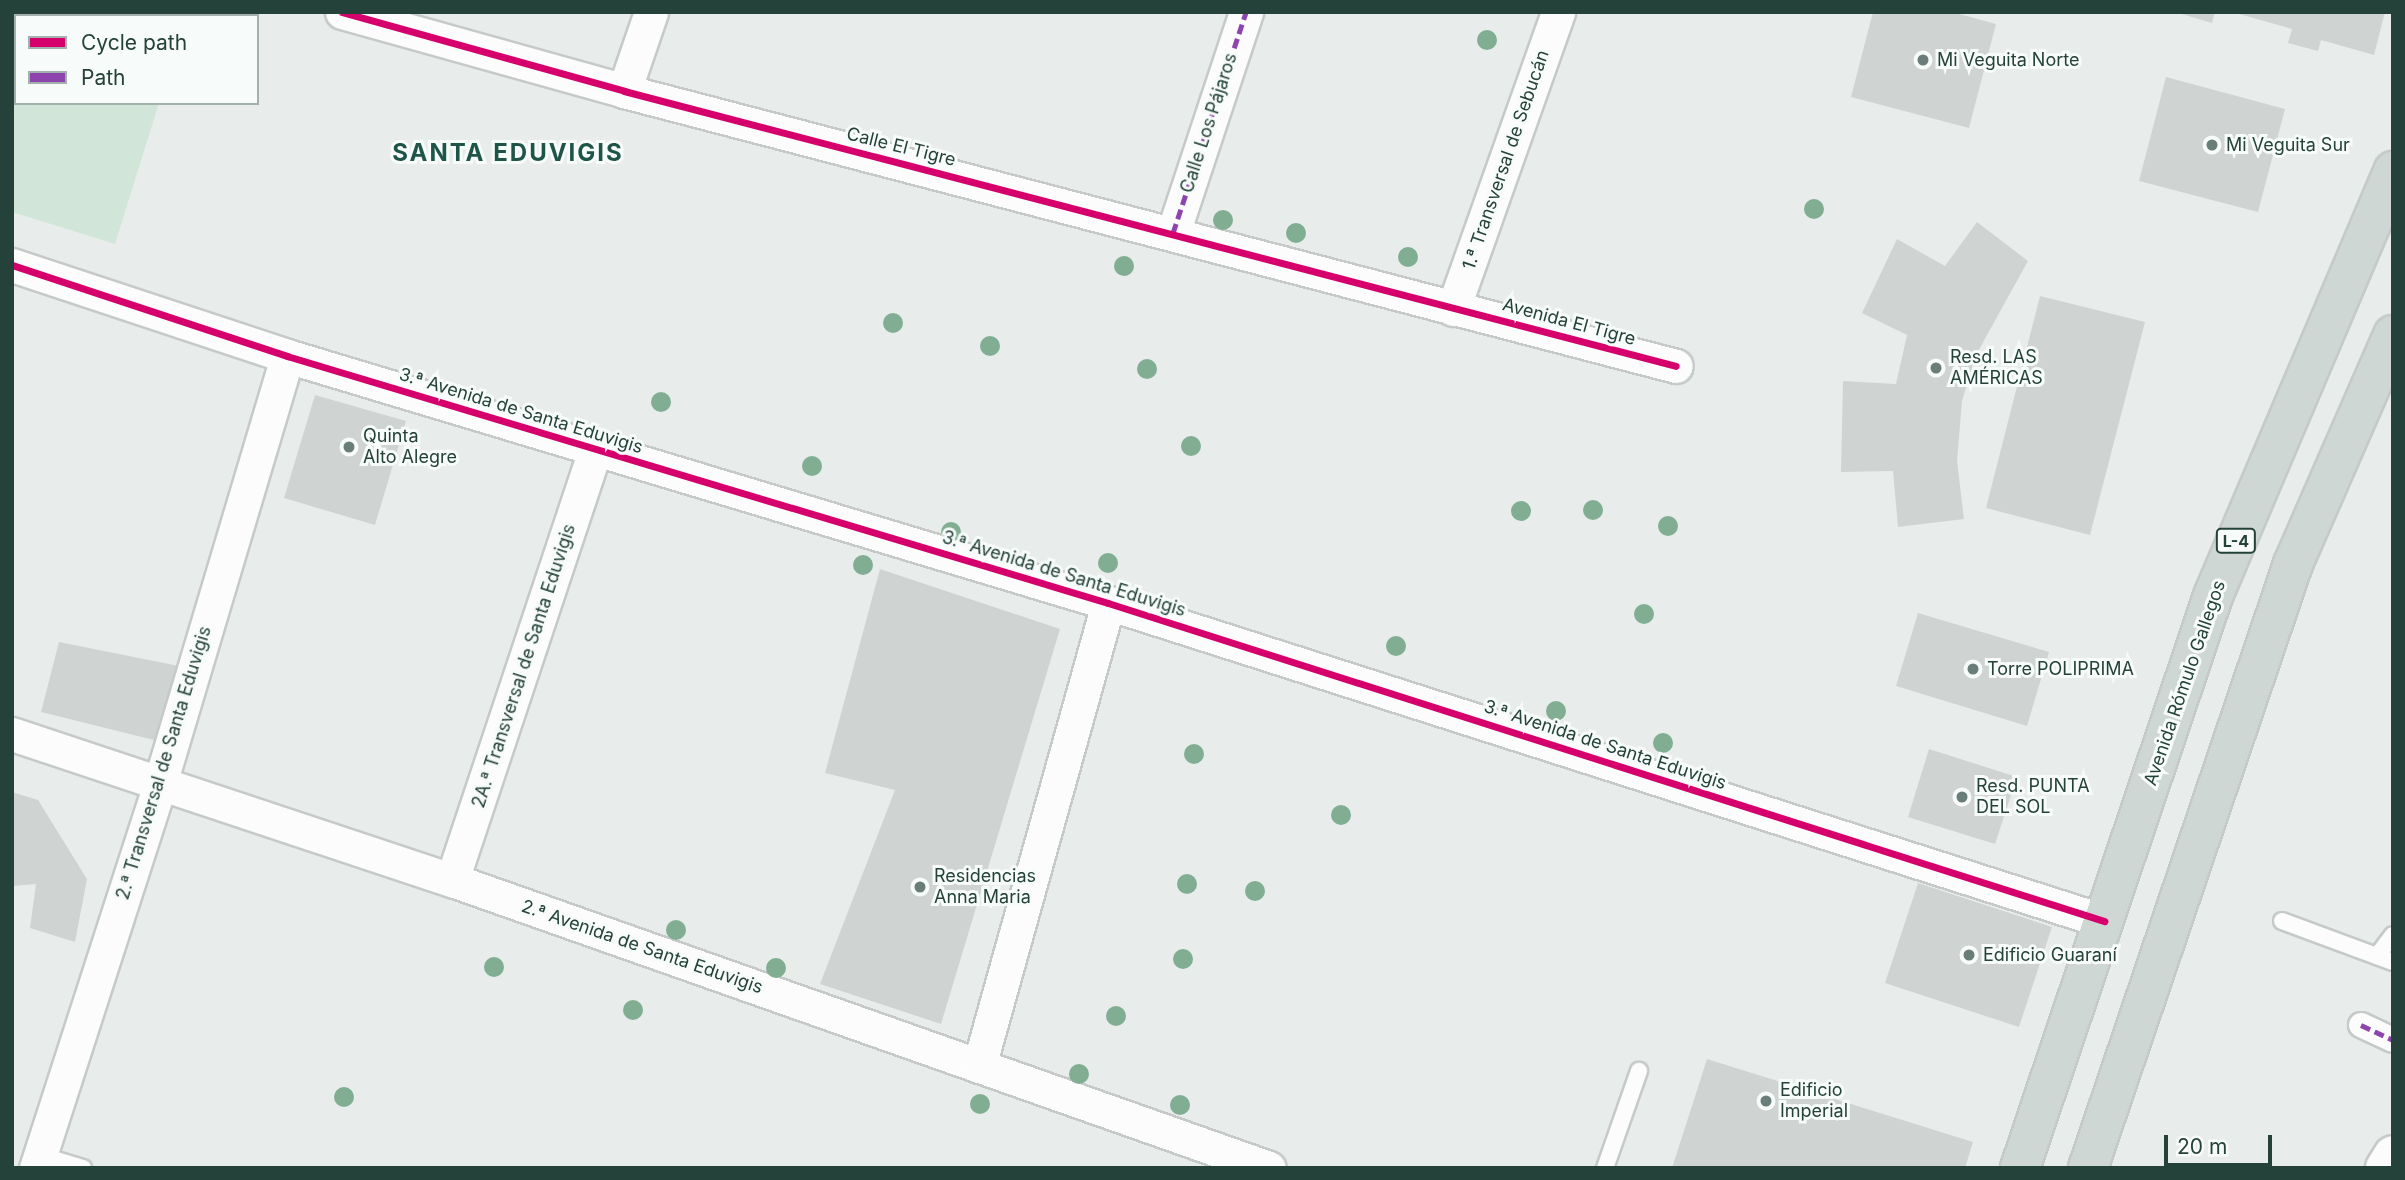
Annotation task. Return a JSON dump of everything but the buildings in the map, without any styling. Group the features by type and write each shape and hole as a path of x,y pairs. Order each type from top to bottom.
{"main road":[{"name":"Avenida Rómulo Gallegos","path":"2020,1168 2213,596 2393,171"},
{"path":"2088,1168 2294,564 2393,335"},
{"path":"2385,1168 2393,1155"}],"street":[{"path":"624,92 651,12"},
{"name":"Calle Los Pájaros","path":"1172,233 1246,12"},
{"name":"1.ª Transversal de Sebucán","path":"1453,309 1558,12"},
{"name":"Calle El Tigre","path":"345,13 624,92 1172,233 1453,309"},
{"name":"3.ª Avenida de Santa Eduvigis","path":"12,265 286,356 1108,603 2104,921"},
{"name":"Avenida El Tigre","path":"1453,309 1676,366"},
{"name":"2.ª Transversal de Santa Eduvigis","path":"38,1162 161,780 286,356"},
{"name":"2A.ª Transversal de Santa Eduvigis","path":"452,880 595,451"},
{"path":"979,1066 1108,603"},
{"name":"2.ª Avenida de Santa Eduvigis","path":"12,733 161,780 452,880 979,1066 1226,1161 1269,1168"},
{"path":"2361,1025 2393,1040"}],"lane":[{"path":"2282,920 2393,962"},
{"path":"2376,956 2393,935"},
{"path":"1605,1168 1639,1071"},
{"path":"38,1162 83,1168"}],"green space":[{"path":"12,12 187,12 14,14 14,105 158,105 115,244 12,212"}],"marked path":[{"path":"1173,233 1246,12"},
{"path":"2361,1025 2393,1040"}],"cycle path":[{"path":"342,12 624,91 1676,366"},
{"path":"12,265 287,356 1108,603 2104,921"}],"place":[{"name":"Mi Veguita Norte","path":"1923,60"},
{"name":"Mi Veguita Sur","path":"2212,145"},
{"name":"Resd. LAS AMÉRICAS","path":"1936,368"},
{"name":"Quinta Alto Alegre","path":"349,447"},
{"name":"Torre POLIPRIMA","path":"1973,669"},
{"name":"Resd. PUNTA DEL SOL","path":"1962,797"},
{"name":"Residencias Anna Maria","path":"920,887"},
{"name":"Edificio Guaraní","path":"1969,955"},
{"name":"Edificio Imperial","path":"1766,1101"}],"district":[{"name":"SANTA EDUVIGIS","path":"508,153"}]}
